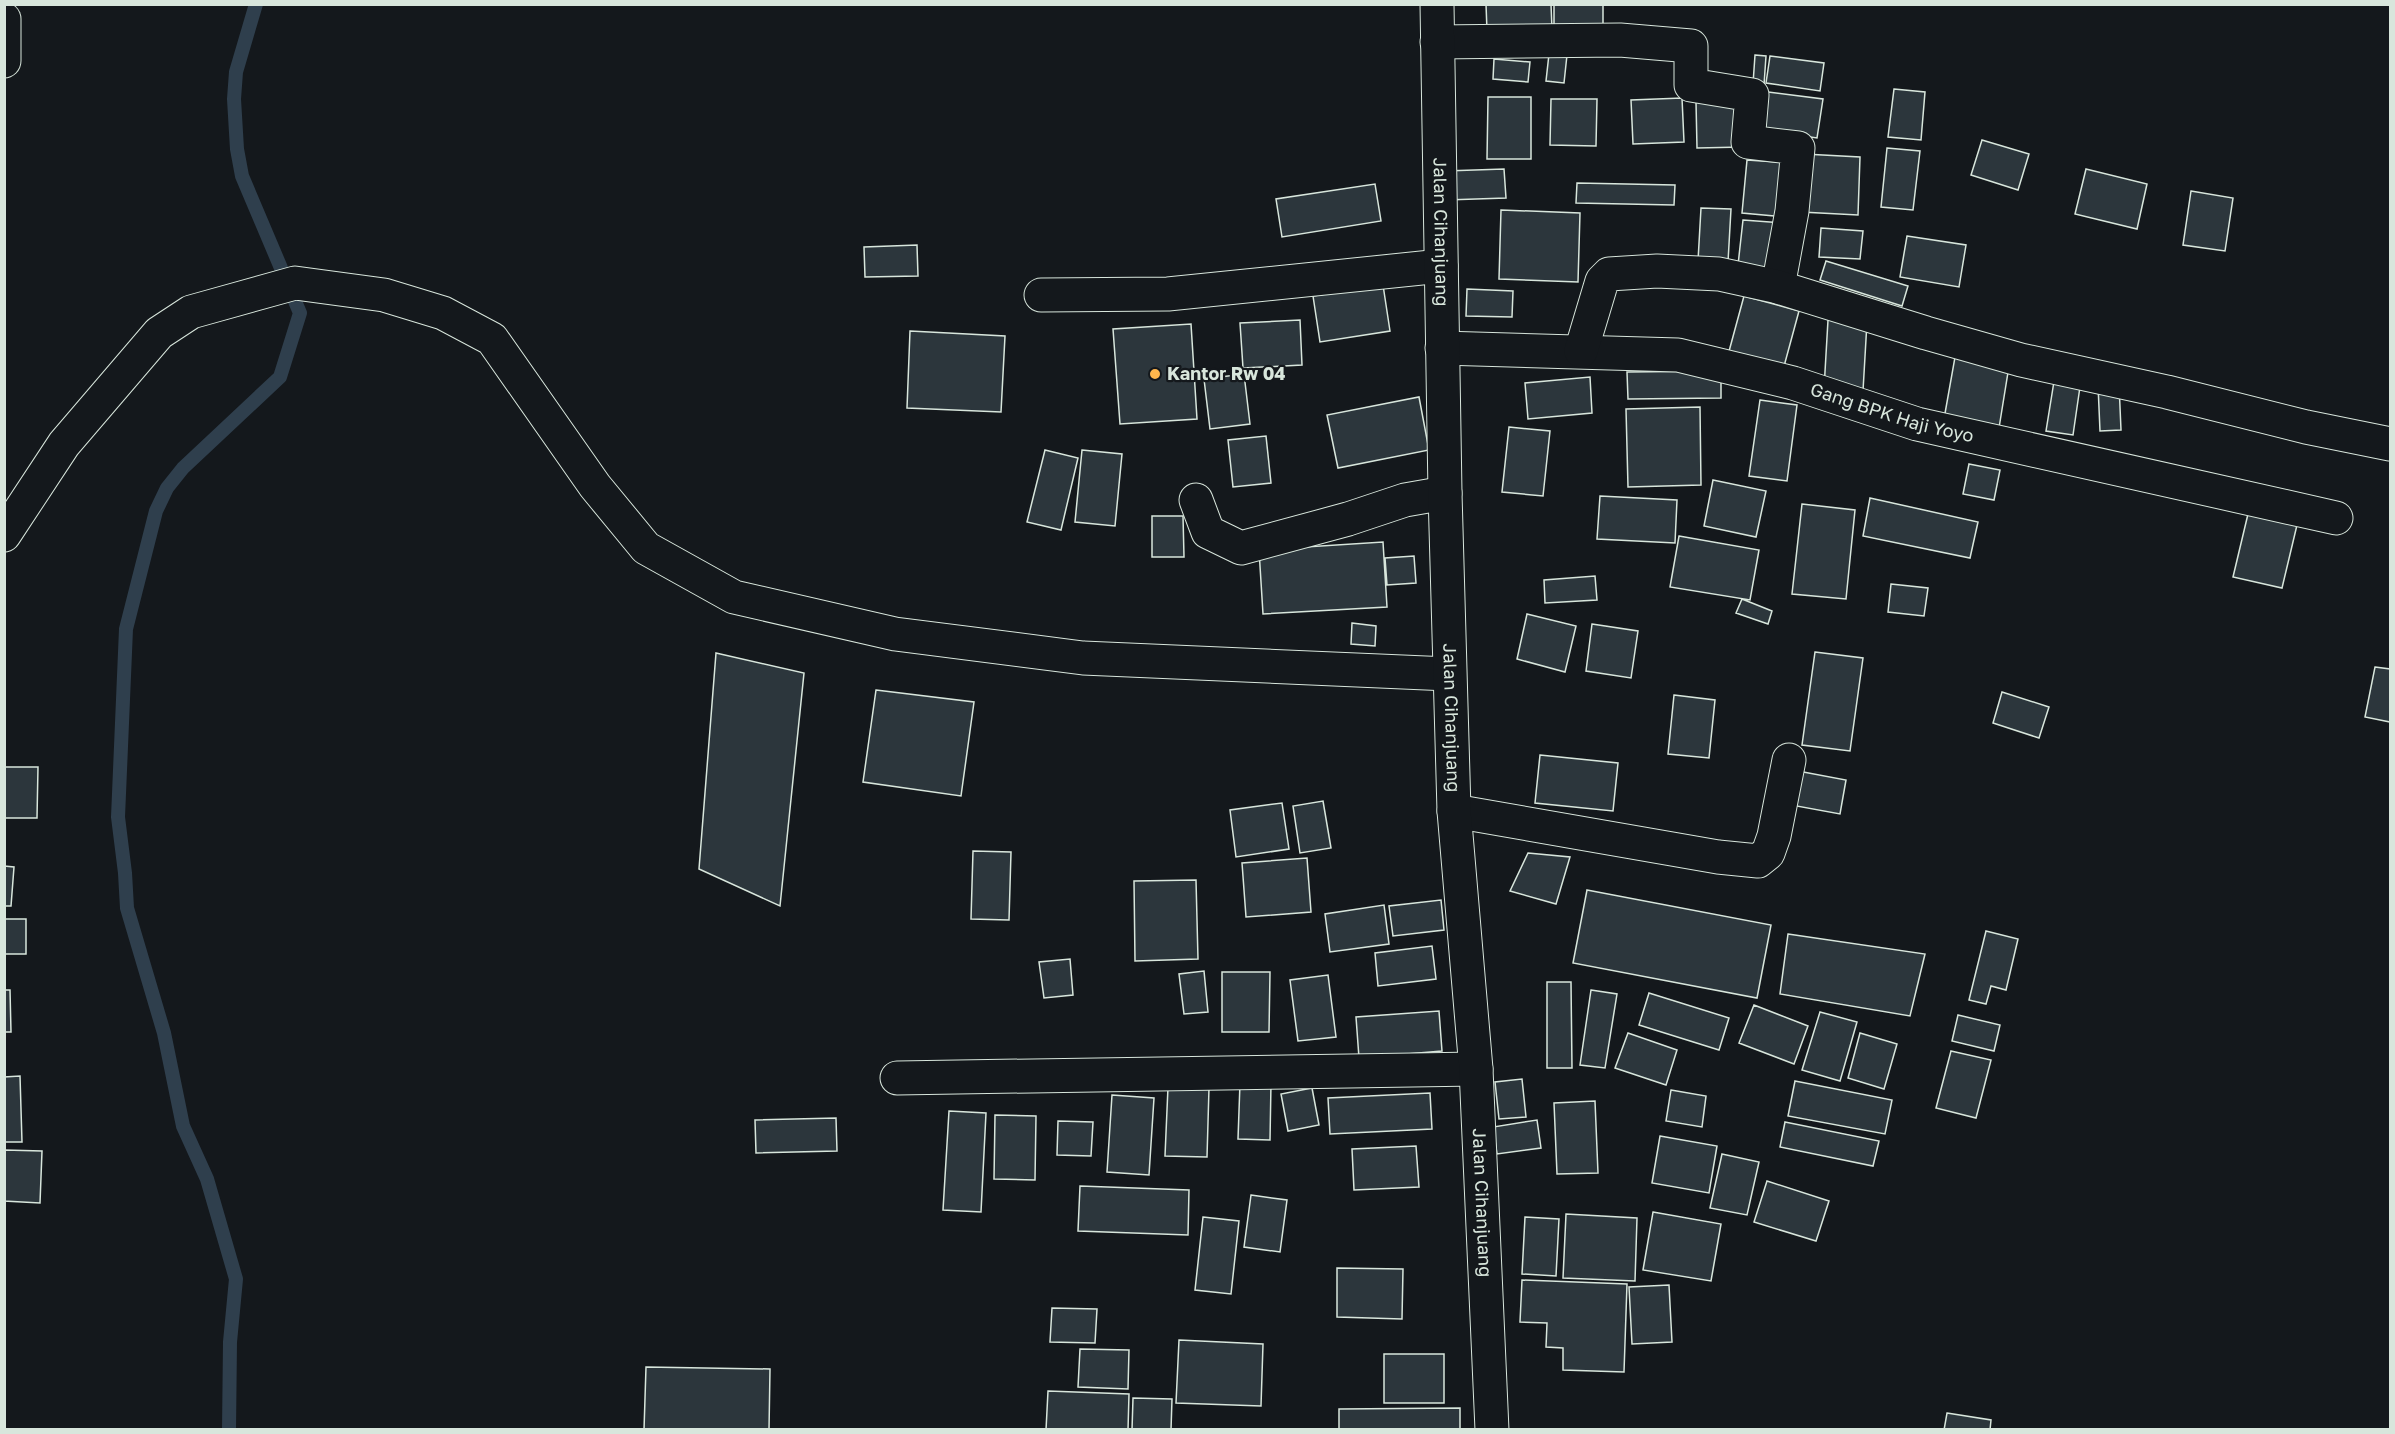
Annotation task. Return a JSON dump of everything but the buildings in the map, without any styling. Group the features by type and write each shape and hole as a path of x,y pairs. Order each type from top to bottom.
{"street":[{"name":"Jalan Cihanjuang","path":"1437,4 1445,493 1454,811 1476,1069 1492,1430"},
{"path":"4,19 4,61"},
{"path":"1437,42 1620,40 1691,46 1691,85 1752,95 1748,142 1798,148 1792,211 1778,287"},
{"path":"1041,295 1168,294 1441,266"},
{"path":"1581,351 1602,280 1610,273 1657,271 1719,274 1778,287 2021,360 2306,427 2391,444"},
{"path":"4,535 64,444 159,333 191,312 295,283 384,295 443,312 492,339 595,486 646,548 734,597 895,634 1083,658 1449,674"},
{"name":"Gang BPK Haji Yoyo","path":"1442,348 1678,356 1793,383 1917,424 2336,518"},
{"path":"1196,500 1208,532 1241,548 1348,519 1405,500 1445,493"},
{"path":"1454,811 1718,857 1758,861 1768,853 1789,760"},
{"path":"897,1078 1476,1069"}],"waterway":[{"path":"229,1430 230,1342 236,1279 207,1179 183,1126 164,1033 127,908 118,817 126,629 156,511 167,488 183,468 280,377 300,313 242,176 237,149 234,99 236,72 256,4"}],"place":[{"name":"Kantor Rw 04","path":"1155,374"}]}
